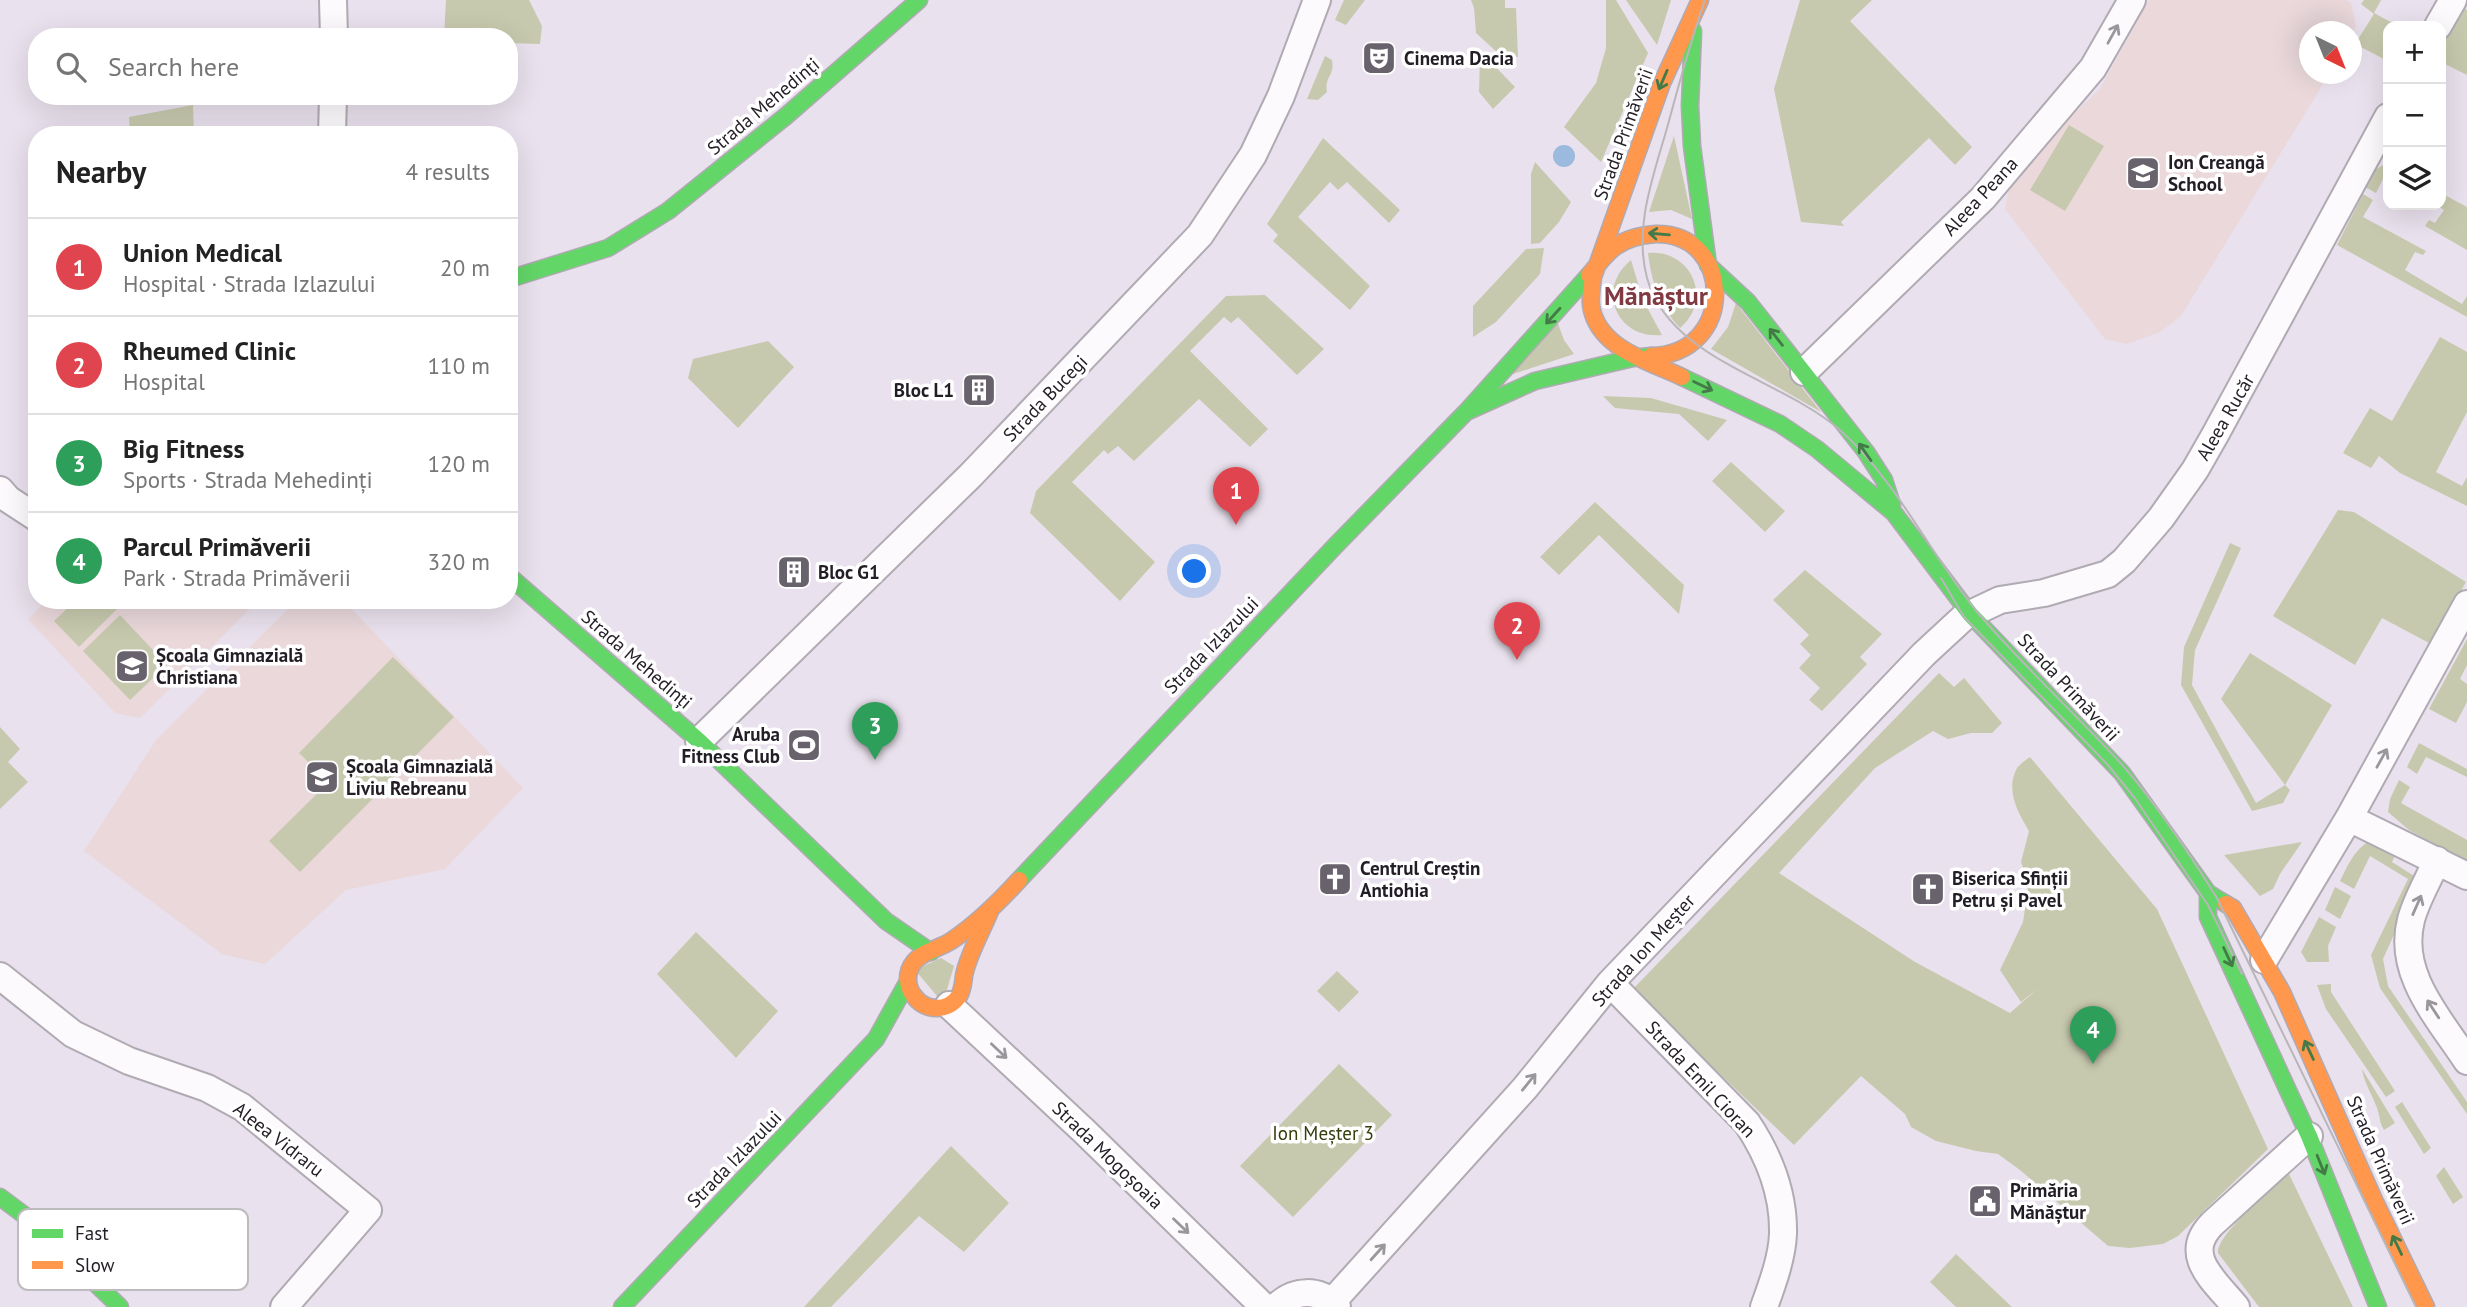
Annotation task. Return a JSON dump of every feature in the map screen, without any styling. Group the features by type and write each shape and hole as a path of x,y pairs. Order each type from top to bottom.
{"main road":[{"name":"Strada Mehedinți","path":"518,276 608,248 668,211 786,116 919,0"},
{"name":"Strada Primăverii","path":"1700,0 1662,83 1593,277 1591,303 1600,328 1617,346 1780,424 1817,449 1894,513 1970,614 2122,773 2208,893 2232,908 2264,960 2287,1003 2375,1202 2426,1307"},
{"name":"Strada Primăverii","path":"1693,19 1690,106 1692,146 1708,265 1748,302 1867,452 1884,480 1894,513"},
{"name":"Strada Primăverii","path":"1598,265 1622,241 1653,233 1685,241 1708,265 1713,277 1716,301 1709,324 1702,334 1676,354 1641,357"},
{"name":"Strada Izlazului","path":"622,1307 876,1039 916,959 933,951 990,911 1327,553 1466,412 1598,265"},
{"name":"Strada Izlazului","path":"1466,412 1523,385 1641,357"},
{"name":"Strada Mehedinți","path":"518,584 699,741 886,921 933,951"},
{"name":"Strada Primăverii","path":"2208,893 2208,917 2309,1136 2378,1307"},
{"name":"Strada Izlazului","path":"876,1039 960,996 964,975 990,911"},
{"name":"Strada Mehedinți","path":"886,921 908,979"},
{"path":"933,951 943,952 957,961 964,975"},
{"path":"908,979 915,999 940,1006"},
{"path":"0,1197 18,1211"},
{"path":"102,1290 120,1307"}],"street":[{"path":"333,0 334,28"},
{"name":"Strada Bucegi","path":"699,741 971,475 1200,235 1253,155 1281,96 1317,0"},
{"name":"Aleea Peana","path":"1804,372 1983,198 2093,68 2132,0"},
{"path":"2441,21 2453,0"},
{"path":"332,126 333,105"},
{"name":"Aleea Rucăr","path":"1970,614 2000,600 2044,593 2108,574 2124,561 2159,520 2194,470 2249,376 2383,126"},
{"path":"0,490 8,499 28,511"},
{"path":"2264,960 2349,818 2467,604"},
{"name":"Strada Ion Meșter","path":"1335,1305 1525,1088 1610,983 1923,654 1970,614"},
{"path":"2349,818 2467,876"},
{"path":"2437,860 2411,919 2407,952 2416,983 2467,1061"},
{"name":"Aleea Vidraru","path":"0,976 73,1034 130,1061 207,1088 242,1107 368,1210 284,1307"},
{"name":"Strada Emil Cioran","path":"1610,983 1747,1123 1761,1143 1779,1195 1783,1236 1764,1307"},
{"name":"Strada Mogoșoaia","path":"940,1006 1085,1132 1264,1307"},
{"path":"2236,1307 2201,1262 2198,1252 2201,1239 2212,1224 2309,1136"},
{"path":"1276,1307 1285,1299 1301,1293 1319,1294 1335,1305"}],"shaded area":[{"name":"Ion Creangă School","path":"2149,0 2347,0 2351,3 2355,21 2299,21 2299,84 2322,84 2181,316 2160,332 2127,344 2105,339 2005,209 2010,184 2025,161 2100,89"},
{"name":"Școala Gimnazială Christiana","path":"38,609 250,609 140,718 115,713 28,619"},
{"name":"Școala Gimnazială Liviu Rebreanu","path":"288,609 352,609 523,788 445,869 346,890 265,964 222,954 84,851 156,740"}],"green space":[{"path":"446,0 529,0 542,26 540,44 518,43 518,28 444,28"},
{"path":"1344,0 1365,0 1346,25 1335,20"},
{"path":"1471,0 1505,0 1505,8 1516,8 1518,57 1511,56 1511,65 1476,33"},
{"path":"1606,0 1616,0 1648,53 1601,162 1564,127 1596,83 1606,48"},
{"path":"1626,0 1671,0 1657,45 1628,3"},
{"path":"1800,0 1872,0 1850,21 1972,147 1955,165 1929,138 1841,222 1844,226 1801,222 1774,89"},
{"path":"2364,0 2381,0 2374,13 2389,21 2383,21 2383,59 2362,48 2362,33 2374,14 2361,4"},
{"path":"2463,7 2467,10 2467,75 2446,64 2446,39"},
{"path":"1325,56 1332,60 1333,66 1327,92 1318,100 1307,99"},
{"path":"1486,57 1515,87 1493,109 1479,92 1480,58"},
{"path":"193,105 194,126 130,126 129,117"},
{"path":"2069,125 2104,146 2065,211 2030,190"},
{"path":"1674,136 1692,219 1671,210 1649,212"},
{"path":"1323,138 1400,210 1389,223 1347,182 1338,190 1330,182 1298,217 1370,286 1350,310 1273,241 1278,235 1267,224"},
{"path":"1535,162 1571,202 1559,222 1540,243 1531,244 1531,174"},
{"path":"2383,165 2383,179 2376,193 2365,187 2375,170"},
{"path":"2363,194 2373,200 2363,217 2426,251 2423,255 2415,252 2405,270 2462,304 2467,296 2467,317 2337,245"},
{"path":"2446,196 2467,207 2467,250 2425,226 2429,220 2435,223 2446,210"},
{"path":"1544,248 1540,274 1496,322 1473,337 1473,306 1526,249"},
{"path":"1648,253 1663,254 1676,259 1686,267 1693,278 1695,303 1690,316 1680,328 1658,293 1651,274"},
{"path":"1631,260 1643,300 1662,335 1646,334 1633,329 1623,321 1616,310 1614,285 1620,272"},
{"path":"1265,295 1324,349 1297,375 1238,317 1231,323 1224,317 1190,351 1268,429 1250,447 1199,399 1134,461 1118,446 1108,454 1104,450 1072,482 1155,562 1120,601 1030,513 1036,491 1226,296"},
{"path":"1736,303 1821,412 1711,349 1728,327"},
{"path":"1557,321 1564,340 1574,354 1501,378"},
{"path":"2440,337 2467,352 2467,412 2436,472 2462,486 2467,477 2467,506 2400,473 2379,456 2371,468 2343,453 2370,408 2392,421"},
{"path":"768,341 794,367 738,428 688,378 693,359"},
{"path":"1603,396 1651,398 1727,420 1708,441 1679,414 1615,408"},
{"path":"1731,462 1785,511 1765,532 1712,481"},
{"path":"1595,502 1684,585 1679,614 1599,535 1559,575 1540,557"},
{"path":"2338,510 2354,512 2466,582 2431,644 2382,618 2355,665 2273,616"},
{"path":"2230,543 2241,548 2195,650 2192,685 2256,803 2285,785 2290,790 2283,803 2252,811 2181,685 2184,647"},
{"path":"1805,570 1882,634 1860,657 1867,664 1822,711 1809,700 1820,688 1799,668 1811,655 1800,644 1809,635 1773,600"},
{"path":"67,609 117,609 79,647 54,621"},
{"path":"120,615 167,665 130,700 83,651"},
{"path":"2467,639 2467,665 2460,679 2467,684 2467,702 2456,723 2429,709"},
{"path":"2250,653 2332,705 2285,785 2221,699"},
{"path":"393,657 454,717 300,872 269,841 329,782 299,753"},
{"path":"1939,673 1954,687 1964,678 2002,723 1992,733 1971,733 1948,739 1933,731 1875,768 1779,873 1915,962 2010,1013 2037,989 2021,1002 2000,970 2023,922 2029,883 2021,862 2029,831 2014,801 2012,785 2017,768 2030,757 2157,909 2268,1149 2178,1236 2163,1244 2130,1248 2108,1246 1998,1154 1936,1141 1911,1127 1905,1114 1861,1076 1794,1145 1632,990"},
{"path":"0,727 20,749 8,762 28,782 0,809"},
{"path":"2419,743 2467,769 2467,777 2426,757 2417,774 2407,767"},
{"path":"2399,780 2410,787 2401,803 2467,840 2467,863 2409,830 2388,812 2390,799"},
{"path":"2374,838 2398,849 2392,862 2419,879 2383,959 2388,986 2467,1102 2467,1114 2380,988 2371,955 2408,879 2370,856 2354,889 2340,881 2357,851"},
{"path":"2302,842 2273,889 2260,896 2224,855"},
{"path":"2335,887 2351,896 2340,919 2325,910"},
{"path":"2319,917 2336,927 2328,946 2329,962 2307,962 2301,952"},
{"path":"696,932 778,1011 736,1058 657,974"},
{"path":"941,958 954,966 943,1003 915,970"},
{"path":"1337,971 1359,992 1339,1012 1317,991"},
{"path":"2331,984 2331,992 2395,1091 2386,1097 2326,1009 2317,985"},
{"name":"Ion Meșter 3","path":"1339,1064 1392,1115 1293,1217 1240,1166"},
{"path":"2362,1069 2395,1123 2384,1130 2364,1079"},
{"path":"2402,1102 2431,1148 2424,1154 2395,1107"},
{"path":"951,1146 1009,1203 964,1252 919,1216 831,1307 804,1307"},
{"path":"2444,1167 2463,1197 2453,1204 2436,1176"},
{"path":"2289,1174 2353,1307 2259,1307 2218,1253 2226,1234"},
{"path":"1956,1254 2012,1307 1956,1307 1930,1282"}],"water":[{"path":"1560,145 1568,145 1575,152 1575,160 1568,167 1560,167 1553,160 1553,152"}],"tram line":[{"path":"1705,0 1652,179 1644,218 1643,258 1647,278 1659,306 1678,329 1702,348 1815,412 1840,430 1860,450 1896,495 1978,613 2124,767 2149,798 2217,898 2416,1307"},
{"path":"1941,578 1964,617 2107,764 2134,797 2208,905 2242,974"}],"traffic: fast":[{"path":"518,276 608,248 668,211 786,116 919,0"},
{"path":"1693,31 1690,106 1692,146 1708,265 1748,302 1866,452 1884,480 1892,505"},
{"path":"1019,880 1337,544 1466,412 1589,275"},
{"path":"1466,412 1535,381 1651,356"},
{"path":"1682,377 1780,424 1817,449 1894,513 1970,614 2122,773 2208,893 2226,904"},
{"path":"518,584 699,741 886,921 931,952"},
{"path":"2208,893 2208,917 2309,1136 2378,1307"},
{"path":"622,1307 876,1039 907,983"},
{"path":"0,1197 18,1210"},
{"path":"102,1290 120,1307"}],"traffic: slow":[{"path":"1682,377 1640,359 1613,342 1595,320 1591,298 1593,277 1662,83 1700,0"},
{"path":"1589,275 1615,247 1640,236 1656,234 1682,239 1700,252 1712,272 1715,294 1711,317 1699,336 1679,350 1651,356"},
{"path":"990,911 968,960 959,996 943,1007 924,1005 911,992 908,983 908,975 914,962 970,928 1019,880"},
{"path":"2226,904 2233,908 2282,992 2375,1202 2426,1307"}],"place":[{"name":"Cinema Dacia","path":"1379,58"},
{"name":"Ion Creangă School","path":"2143,173"},
{"name":"Bloc L1","path":"979,390"},
{"name":"Union Medical","path":"1236,525"},
{"name":"Bloc G1","path":"794,572"},
{"name":"Rheumed Clinic","path":"1517,660"},
{"name":"Școala Gimnazială Christiana","path":"132,666"},
{"name":"Aruba Fitness Club","path":"804,745"},
{"name":"Big Fitness","path":"875,760"},
{"name":"Școala Gimnazială Liviu Rebreanu","path":"322,777"},
{"name":"Centrul Creștin Antiohia","path":"1335,879"},
{"name":"Biserica Sfinții Petru și Pavel","path":"1928,889"},
{"name":"Parcul Primăverii","path":"2093,1064"},
{"name":"Primăria Mănăștur","path":"1985,1201"}],"district":[{"name":"Mănăștur","path":"1656,295"}]}
